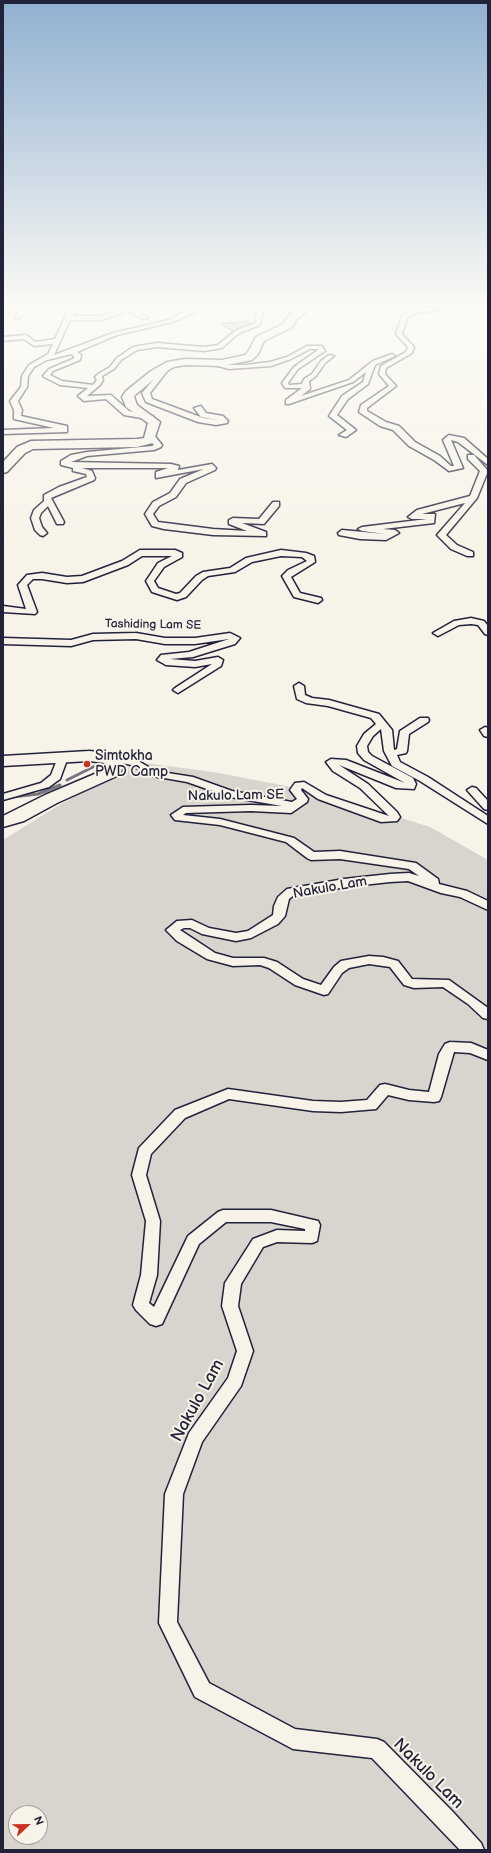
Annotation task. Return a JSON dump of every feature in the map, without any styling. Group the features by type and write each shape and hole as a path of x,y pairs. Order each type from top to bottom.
{"main road":[{"path":"3,469 16,454 27,446 38,444 137,443 146,441 151,436 152,427 154,424 150,418 132,407 129,402 129,394 131,392"},
{"path":"3,761 89,756 109,758 114,760 116,765 113,771 51,799 18,817 3,822"}],"street":[{"path":"3,432 19,430 64,430 64,428 17,417 18,410 14,401 20,392"},
{"path":"86,392 82,398 108,397 123,411 150,418"},
{"path":"146,392 148,400 201,420 216,423 224,421 220,418 204,416 198,408"},
{"path":"302,392 289,402 320,392"},
{"path":"343,435 352,430 333,416 345,398 353,392"},
{"path":"384,392 364,407 363,412 383,424 396,428 412,444 437,458 445,467 453,470 459,468 447,440 449,437 457,438 488,463"},
{"path":"64,463 74,457 87,454 154,448 158,444 151,436"},
{"path":"457,438 456,441 484,471 473,498 441,535 454,547 470,554"},
{"path":"60,522 51,503 48,502 47,497 50,494 88,481 92,475 65,467 62,465 64,463"},
{"path":"64,463 76,466 171,466 176,468 159,474 159,476 209,466 212,468 183,481 173,495 156,504 150,514 155,524 164,527 213,532 263,534 232,522 233,520 261,522 276,504"},
{"path":"342,533 360,536 386,537 394,533 362,529 431,521 432,516 412,517 420,512 473,498"},
{"path":"43,533 38,528 35,518 37,512 48,502"},
{"path":"3,609 32,612 22,585 30,577 42,576 67,580 84,579 124,563 140,553 175,553 179,555 161,565 150,581 155,590 170,596 178,597 183,595 199,578 206,574 232,570 249,560 281,553 303,555 311,558 311,562 286,576 297,595 318,600"},
{"path":"438,633 457,622 471,621 481,623 488,632"},
{"name":"Tashiding Lam SE","path":"3,641 71,643 93,637 136,636 165,641 195,641 230,636 235,638 232,642 190,655 164,657 162,660 166,662 195,664 218,660 218,664 178,690"},
{"path":"300,686 300,697 310,701 329,704 375,716 387,730 389,751 396,764 424,779 488,821"},
{"path":"389,751 393,753 402,751 404,733 424,720"},
{"path":"293,805 302,802 303,798 296,790 299,785 304,785 322,797 385,820 393,819 395,817 393,814 364,786 337,769 331,762 342,762 400,786 410,787 411,784 408,780 374,762 364,753 362,746 369,734 379,726 383,725"},
{"path":"3,797 45,785 56,777 63,757"},
{"name":"Nakulo Lam SE","path":"109,758 135,762 151,773 189,778 230,794 293,805 291,810 251,808 183,810 176,815 180,818 220,822 290,840 311,856 340,855 412,866 445,890"},
{"path":"472,790 488,807"},
{"name":"Nakulo Lam","path":"445,890 409,877 344,883 318,889 291,892 284,897 280,906 279,916 274,922 251,934 236,937 206,931 192,924 181,924 172,930 181,938 192,943 211,956 233,962 260,961 273,965 299,982 324,991 338,970 345,964 369,960 383,961 394,964 408,982 414,984 444,983 472,1001 488,1015"},
{"path":"445,890 463,894 488,906"},
{"name":"Nakulo Lam","path":"474,1850 446,1819 377,1749 293,1739 202,1690 168,1623 174,1494 195,1438 235,1381 245,1351 230,1306 233,1283 258,1243 277,1236 312,1237 313,1225 271,1216 223,1216 193,1240 156,1319 141,1305 149,1275 153,1221 139,1175 144,1152 180,1114 228,1094 313,1106 341,1107 371,1105 384,1089 409,1095 434,1097 446,1054 450,1047 471,1048 488,1055"}],"shaded area":[{"path":"137,762 213,772 318,792 430,827 488,860 488,1850 3,1850 3,840 56,807"}],"waterway":[{"path":"67,780 105,761"},
{"path":"12,797 38,794 60,785"}],"place":[{"name":"Simtokha PWD Camp","path":"87,764"}]}
